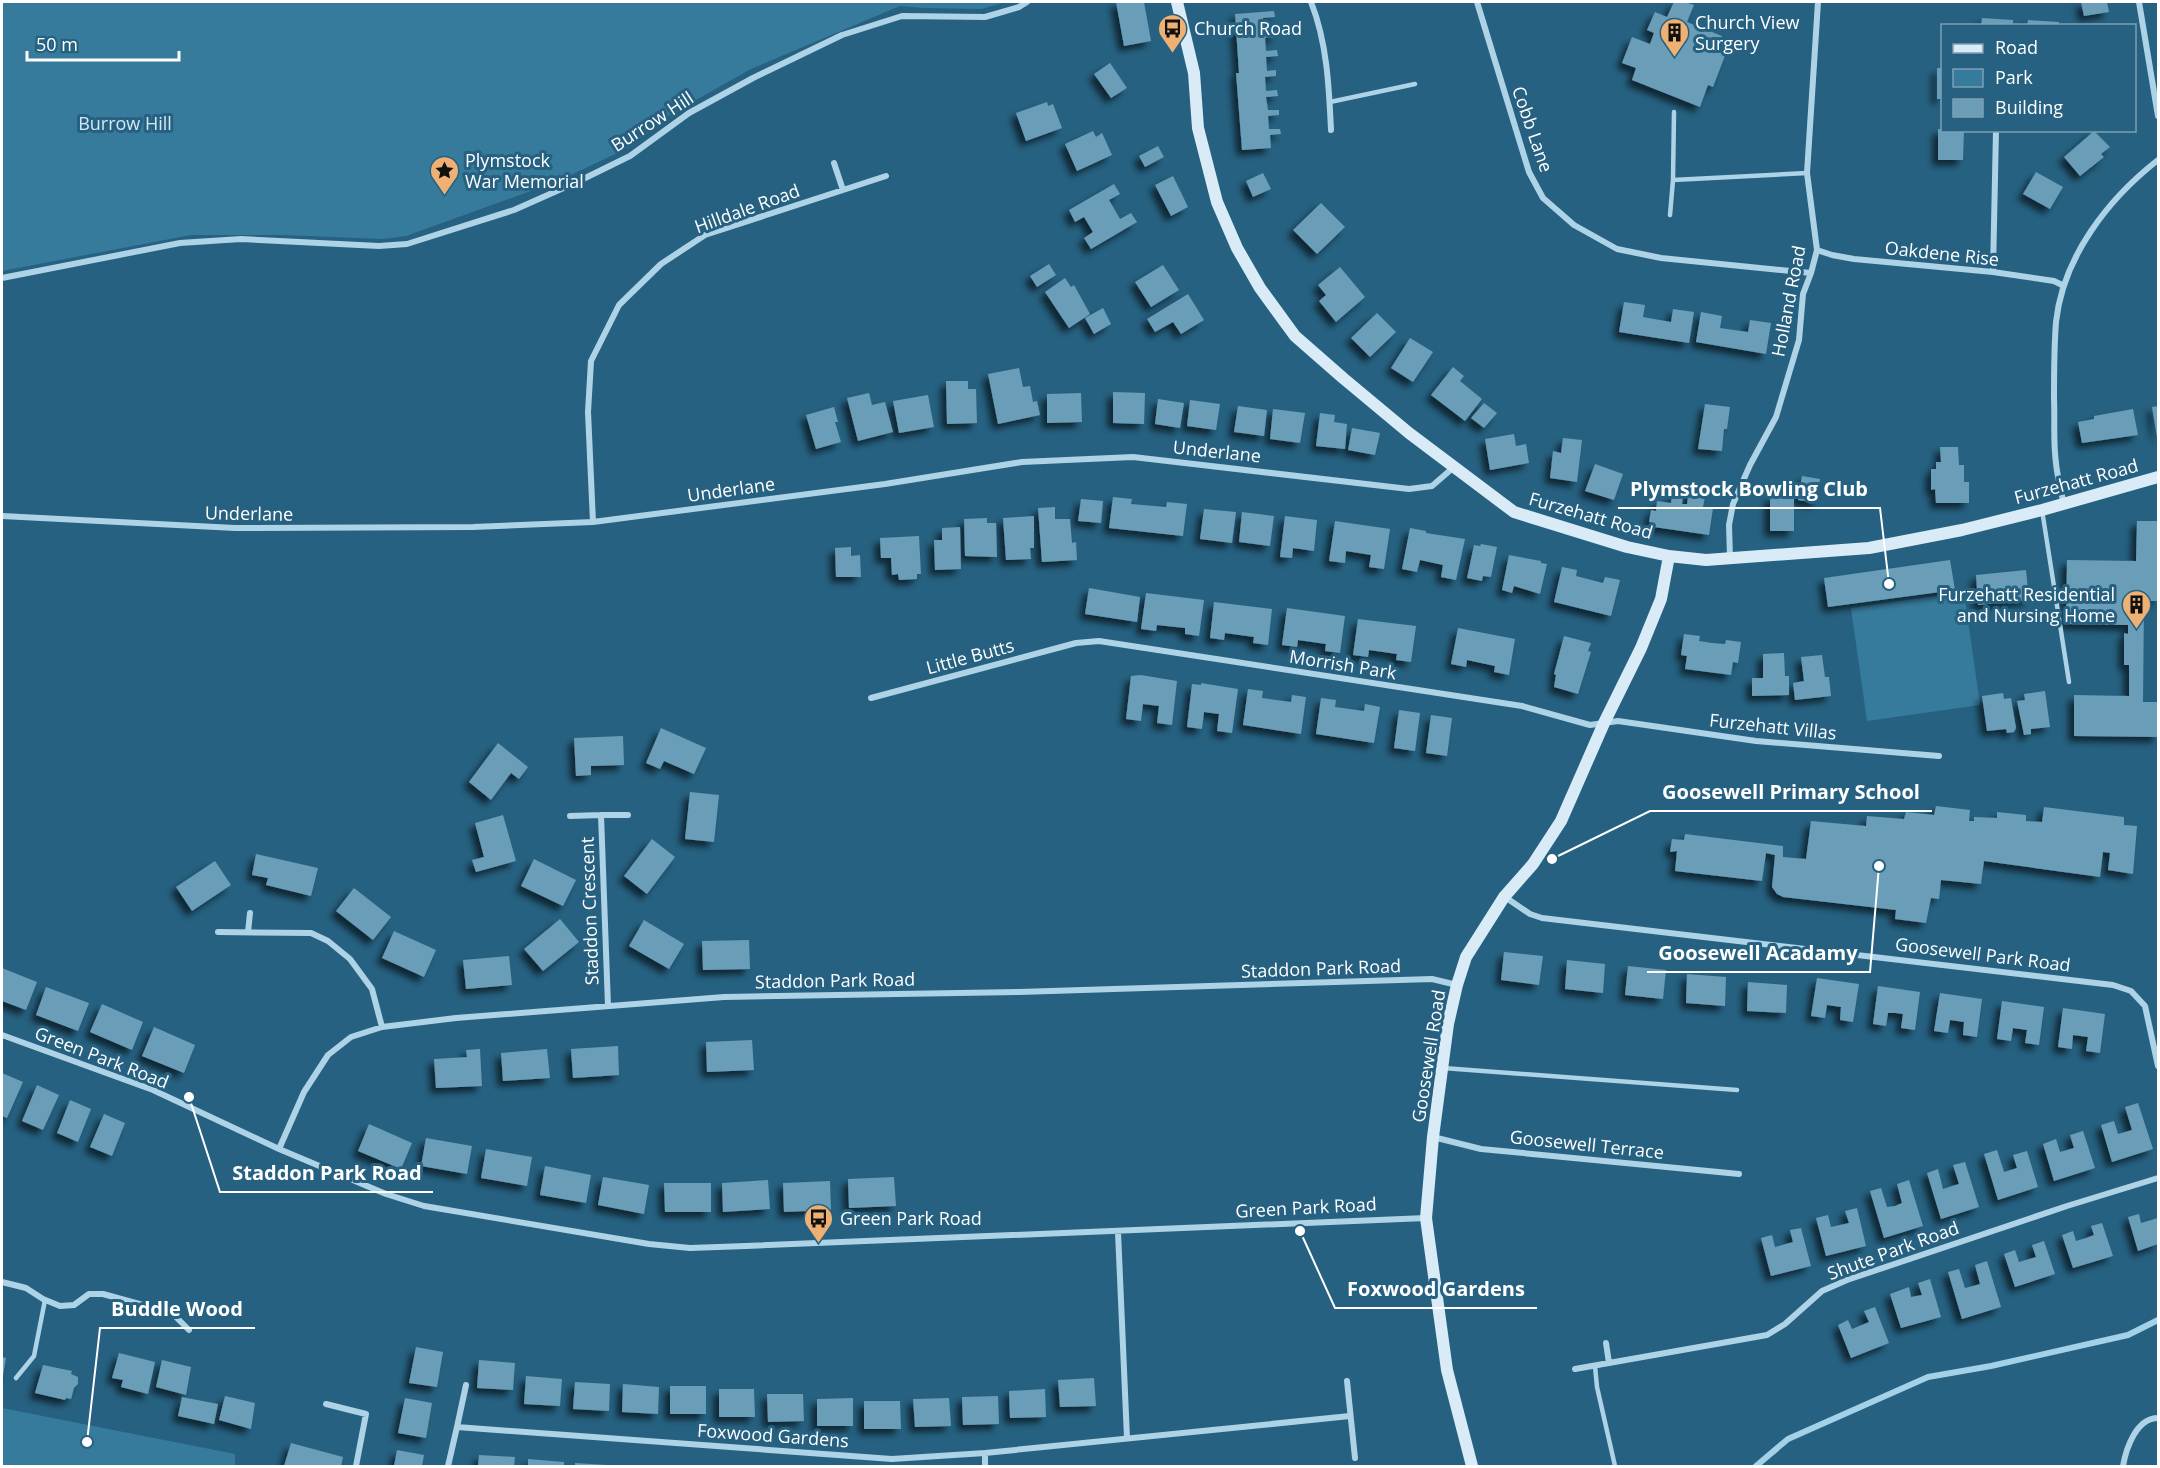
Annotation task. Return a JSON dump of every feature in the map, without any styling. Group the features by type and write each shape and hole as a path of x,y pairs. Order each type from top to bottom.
{"street":[{"name":"Burrow Hill","path":"2,278 180,243 241,239 379,246 406,244 514,210 577,182 630,156 689,113 842,35 902,16 986,17 1019,8 1027,2"},
{"name":"Furzehatt Road","path":"1177,2 1194,73 1198,128 1217,202 1237,248 1260,288 1295,336 1409,433 1514,512 1627,547 1669,556 1706,560 1869,548 1962,530 2158,477"},
{"path":"1311,2 1320,23 1330,102 1331,130"},
{"name":"Cobb Lane","path":"1477,2 1529,172 1544,198 1574,225 1617,249 1661,258 1811,273"},
{"name":"Holland Road","path":"1730,558 1729,525 1733,504 1750,465 1776,417 1799,340 1803,294 1817,250 1807,172 1818,2"},
{"path":"2139,2 2158,116"},
{"path":"1993,272 1995,132"},
{"path":"2063,504 2055,462 2054,389 2056,321 2064,286 2072,262 2109,207 2138,176 2158,160"},
{"path":"834,163 843,190"},
{"name":"Hilldale Road","path":"593,522 588,412 591,361 619,305 662,264 705,235 886,176"},
{"name":"Oakdene Rise","path":"1817,250 1854,259 1993,272 2055,281 2064,286"},
{"name":"Underlane","path":"2,516 246,528 461,527 593,522 885,484 1022,462 1133,457 1409,489 1432,486 1454,467"},
{"name":"Goosewell Road","path":"1472,1467 1447,1370 1426,1218 1433,1137 1448,1024 1466,957 1504,897 1533,864 1561,821 1604,723 1641,648 1661,598 1669,556"},
{"name":"Morrish Park","path":"1076,643 1099,641 1522,706 1590,725 1604,723"},
{"name":"Little Butts","path":"871,698 1076,643"},
{"name":"Furzehatt Villas","path":"1604,723 1618,721 1756,741 1939,756"},
{"name":"Staddon Crescent","path":"601,815 608,1006"},
{"name":"Staddon Crescent","path":"570,816 628,815"},
{"name":"Goosewell Park Road","path":"1504,897 1530,914 1542,918 2113,985 2132,991 2145,1006 2158,1066"},
{"path":"248,932 250,913"},
{"path":"218,932 311,933 328,941 350,959 372,989 382,1028"},
{"name":"Staddon Park Road","path":"279,1149 304,1092 328,1055 351,1037 382,1028 456,1018 724,997 1019,992 1432,979 1457,985"},
{"name":"Green Park Road","path":"2,1035 153,1090 279,1149 386,1194 424,1206 542,1227 690,1248 1426,1218"},
{"name":"Goosewell Terrace","path":"1433,1137 1481,1149 1739,1174"},
{"name":"Shute Park Road","path":"1575,1369 1767,1335 1785,1324 1822,1291 1847,1280 2158,1178"},
{"path":"1118,1232 1127,1438"},
{"path":"2,1282 26,1288 60,1306 74,1305 89,1294 103,1294 172,1313 189,1330"},
{"path":"1606,1343 1609,1363"},
{"path":"1347,1381 1356,1458"},
{"path":"448,1467 466,1385"},
{"path":"326,1404 366,1414 356,1467"},
{"name":"Foxwood Gardens","path":"457,1427 892,1459 985,1454 1350,1416"},
{"path":"2123,1467 2127,1448 2140,1427 2153,1418 2158,1418"},
{"path":"985,1454 985,1467"}],"lane":[{"path":"1330,102 1415,84"},
{"path":"1670,215 1674,112"},
{"path":"1673,180 1807,172"},
{"path":"2042,510 2069,682"},
{"path":"1443,1068 1737,1090"},
{"path":"16,1378 34,1356 45,1300"},
{"path":"1594,1366 1615,1467"}],"green space":[{"name":"Burrow Hill","path":"2,2 1006,2 981,9 900,6 751,69 671,114 632,146 556,182 406,236 382,239 285,235 191,235 2,271"},
{"path":"1964,592 1980,705 1867,721 1851,608"},
{"path":"2,1408 235,1454 235,1466 2,1466"}],"building":[{"path":"1116,2 1144,2 1151,41 1124,46"},
{"name":"Church View Surgery","path":"1674,2 1694,5 1687,22 1722,36 1717,49 1726,53 1713,87 1708,85 1700,107 1632,80 1636,68 1622,63 1632,37 1650,44 1654,33 1647,30 1655,12 1667,17"},
{"path":"2081,2 2107,2 2109,12 2084,16"},
{"path":"1274,11 1275,17 1263,18 1264,32 1276,31 1276,37 1265,38 1266,51 1277,50 1278,56 1266,57 1267,71 1276,70 1276,76 1265,77 1266,91 1277,90 1278,96 1266,97 1268,110 1279,110 1279,115 1268,116 1269,129 1280,129 1281,134 1270,135 1271,148 1242,150 1236,73 1239,73 1235,14"},
{"path":"1982,18 2013,20 2013,24 1981,24"},
{"path":"2028,20 2059,22 2059,24 2027,24"},
{"path":"1110,63 1127,88 1111,98 1094,74"},
{"path":"1937,68 1941,68 1941,99 1937,99"},
{"path":"1047,102 1048,106 1053,104 1062,128 1026,141 1016,113"},
{"path":"1938,129 1941,129 1941,132 1964,132 1963,160 1938,160"},
{"path":"1093,131 1096,137 1102,133 1112,155 1077,171 1065,144"},
{"path":"2093,132 2110,147 2101,154 2104,157 2080,176 2064,157"},
{"path":"1158,146 1164,157 1145,167 1139,156"},
{"path":"2036,172 2063,187 2050,209 2023,194"},
{"path":"1263,173 1271,189 1253,197 1246,181"},
{"path":"1173,176 1188,207 1171,216 1155,185"},
{"path":"1114,184 1120,194 1109,200 1120,219 1131,213 1137,222 1091,249 1084,238 1093,232 1084,217 1075,222 1069,210"},
{"path":"1321,203 1345,227 1317,254 1293,230"},
{"path":"1049,264 1056,275 1037,287 1030,276"},
{"path":"1163,265 1179,290 1151,307 1135,282"},
{"path":"1340,267 1365,297 1336,322 1319,301 1326,295 1318,285"},
{"path":"1065,278 1071,287 1074,285 1090,314 1069,328 1045,292"},
{"path":"1188,294 1204,320 1181,334 1173,322 1155,332 1147,319"},
{"path":"1624,302 1645,305 1643,317 1671,322 1673,309 1694,312 1689,343 1619,332"},
{"path":"1103,308 1111,324 1094,334 1085,318"},
{"path":"1701,312 1722,316 1720,328 1748,332 1750,320 1771,323 1766,354 1696,342"},
{"path":"1377,313 1396,332 1370,357 1351,338"},
{"path":"1410,338 1433,352 1413,382 1391,368"},
{"path":"1453,367 1464,376 1460,381 1482,399 1465,421 1431,395"},
{"path":"1019,368 1023,387 1030,386 1033,402 1037,401 1040,415 998,424 988,374"},
{"path":"946,381 968,381 968,389 976,389 977,423 947,424"},
{"path":"1113,392 1145,393 1144,424 1113,423"},
{"path":"869,393 872,405 885,402 893,432 858,441 847,398"},
{"path":"1081,393 1082,422 1047,423 1047,394"},
{"path":"928,395 934,427 899,433 893,401"},
{"path":"1158,399 1184,403 1180,428 1155,424"},
{"path":"1190,400 1220,404 1216,430 1187,426"},
{"path":"1484,403 1497,413 1484,428 1471,418"},
{"path":"1705,404 1730,407 1727,429 1724,429 1722,451 1698,449"},
{"path":"1238,406 1267,410 1264,436 1234,432"},
{"path":"2158,406 2158,437 2157,437 2152,407"},
{"path":"834,407 838,422 835,422 841,442 816,449 806,415"},
{"path":"1273,409 1305,413 1300,443 1270,439"},
{"path":"2133,409 2138,435 2082,443 2078,422 2094,419 2094,416"},
{"path":"1320,413 1335,415 1334,422 1347,424 1345,449 1316,446"},
{"path":"1352,428 1380,433 1375,455 1348,450"},
{"path":"1514,434 1516,446 1526,444 1529,463 1490,470 1485,439"},
{"path":"1563,438 1582,440 1577,482 1550,478 1553,451 1561,453"},
{"path":"1940,447 1958,447 1959,465 1964,465 1964,482 1969,482 1969,503 1936,503 1935,489 1931,490 1931,469 1936,469 1936,462 1941,462"},
{"path":"1595,464 1623,474 1614,500 1585,491"},
{"path":"1802,476 1820,479 1817,503 1798,500"},
{"path":"1689,490 1706,492 1703,507 1713,508 1709,535 1654,527 1655,523 1649,522 1651,510 1656,511 1657,501 1671,503 1672,494 1683,496 1682,504 1687,504"},
{"path":"1770,496 1794,496 1794,531 1770,531"},
{"path":"1113,497 1132,499 1131,504 1166,507 1167,502 1187,504 1183,536 1109,528"},
{"path":"1081,499 1103,501 1101,523 1078,521"},
{"path":"1055,507 1055,519 1070,519 1072,543 1076,542 1077,560 1042,562 1038,508"},
{"path":"1204,509 1236,512 1232,543 1200,539"},
{"path":"1242,512 1274,516 1270,546 1239,542"},
{"path":"1034,516 1034,548 1030,548 1031,559 1006,560 1003,518"},
{"path":"1285,516 1317,520 1314,551 1293,548 1292,558 1280,557"},
{"path":"987,518 987,523 996,523 997,557 965,556 964,519"},
{"path":"1335,521 1390,529 1384,569 1369,567 1371,555 1346,551 1345,563 1329,561"},
{"name":"Furzehatt Residential and Nursing Home","path":"2137,521 2158,521 2158,601 2144,601 2143,702 2158,702 2158,737 2074,736 2074,695 2129,696 2129,665 2124,665 2124,633 2128,634 2128,625 2066,624 2067,560 2136,561"},
{"path":"960,527 961,569 935,570 934,540 942,540 942,528"},
{"path":"1410,528 1465,539 1456,580 1441,577 1443,565 1420,560 1417,572 1402,569"},
{"path":"919,536 921,574 917,574 917,579 899,580 898,574 892,575 891,558 881,558 880,538"},
{"path":"1481,544 1497,547 1491,577 1483,576 1482,581 1467,578 1474,545 1480,546"},
{"path":"851,547 851,556 860,555 861,577 836,577 835,548"},
{"path":"1509,555 1547,564 1540,594 1514,586 1512,593 1502,590"},
{"path":"1950,560 1955,590 1828,607 1824,578"},
{"path":"1562,567 1577,570 1576,576 1603,583 1605,577 1620,580 1611,616 1554,602"},
{"path":"2026,570 2029,600 1978,605 1976,575"},
{"path":"1089,588 1140,597 1137,622 1085,614"},
{"path":"1146,593 1204,600 1199,636 1185,634 1185,628 1157,625 1156,631 1141,629"},
{"path":"1214,602 1272,609 1268,645 1253,643 1254,637 1225,633 1224,640 1210,638"},
{"path":"1287,608 1345,616 1340,653 1325,651 1326,644 1298,640 1297,647 1282,645"},
{"path":"1358,619 1416,626 1411,662 1396,660 1397,654 1369,650 1368,657 1353,655"},
{"path":"1458,628 1515,639 1509,675 1494,672 1495,666 1467,660 1466,667 1451,664"},
{"path":"1684,634 1700,636 1699,641 1712,643 1725,644 1726,640 1741,642 1738,663 1733,662 1731,675 1685,669 1687,656 1681,655"},
{"path":"1564,636 1591,643 1588,651 1591,652 1578,694 1554,687 1556,675 1554,674"},
{"path":"1784,653 1785,676 1789,676 1789,695 1752,696 1752,678 1763,678 1763,654"},
{"path":"1822,655 1825,677 1829,677 1831,696 1795,700 1793,683 1804,681 1801,657"},
{"path":"1141,675 1177,681 1172,725 1157,723 1159,706 1143,704 1141,721 1126,719 1131,676"},
{"path":"1201,683 1238,689 1232,733 1217,731 1219,714 1204,712 1202,729 1187,727 1192,684 1201,685"},
{"path":"1248,689 1263,691 1262,698 1291,702 1292,695 1306,697 1301,734 1243,725"},
{"path":"2045,691 2050,727 2031,729 2031,734 2024,735 2017,701 2025,700 2024,694"},
{"path":"2003,693 2004,699 2011,698 2016,728 2014,732 2007,733 2006,729 1987,731 1982,696"},
{"path":"1321,698 1336,700 1335,707 1364,711 1365,704 1380,707 1374,743 1316,734"},
{"path":"1399,710 1420,713 1415,751 1394,748"},
{"path":"1431,715 1452,718 1447,756 1426,753"},
{"path":"661,728 706,748 694,774 664,761 660,769 646,763"},
{"path":"623,736 624,765 591,766 591,775 576,776 574,738"},
{"path":"498,743 528,767 519,779 511,773 491,800 469,782"},
{"path":"690,792 719,795 714,842 685,839"},
{"path":"1936,806 1970,810 1969,821 1974,821 1974,817 1997,818 1997,812 2026,815 2026,821 2042,822 2044,807 2124,817 2124,825 2137,826 2133,874 2108,870 2110,853 2103,852 2100,877 1984,861 1981,884 1941,880 1939,899 1931,898 1926,923 1895,919 1896,910 1783,897 1777,894 1772,887 1775,855 1766,853 1762,881 1675,871 1677,851 1670,852 1672,839 1684,840 1685,834 1783,846 1783,857 1806,859 1811,821 1866,826 1867,816 1904,819 1906,812 1934,815"},
{"path":"503,815 516,861 476,872 472,860 484,857 475,823"},
{"path":"652,839 675,857 647,894 624,876"},
{"path":"256,854 318,868 311,896 266,885 268,878 252,875"},
{"path":"534,859 576,880 563,906 521,886"},
{"path":"215,861 231,885 192,911 176,887"},
{"path":"354,888 391,917 373,940 336,911"},
{"path":"560,919 579,942 543,971 524,949"},
{"path":"644,920 684,944 669,969 629,946"},
{"path":"394,931 436,950 424,977 382,958"},
{"path":"749,940 750,969 703,970 702,941"},
{"path":"1504,952 1543,956 1539,985 1501,980"},
{"path":"509,956 512,985 466,989 463,960"},
{"path":"1567,960 1605,964 1603,993 1565,989"},
{"path":"1628,966 1666,970 1663,999 1625,995"},
{"path":"2,968 37,982 26,1010 2,1001"},
{"path":"1687,974 1726,977 1725,1006 1686,1003"},
{"path":"1817,978 1859,984 1853,1022 1840,1020 1841,1007 1827,1005 1825,1018 1811,1016"},
{"path":"1748,982 1787,985 1786,1013 1747,1011"},
{"path":"1878,986 1920,992 1915,1030 1901,1028 1903,1014 1896,1013 1888,1013 1886,1026 1873,1024"},
{"path":"46,987 89,1003 78,1031 36,1015"},
{"path":"1940,993 1982,999 1977,1037 1963,1035 1964,1022 1950,1020 1948,1033 1934,1031"},
{"path":"2002,1001 2044,1007 2039,1045 2025,1043 2027,1030 2013,1028 2011,1041 1997,1039"},
{"path":"102,1004 143,1022 132,1050 90,1032"},
{"path":"2063,1008 2105,1014 2100,1053 2086,1051 2088,1037 2073,1035 2072,1049 2058,1047"},
{"path":"154,1027 195,1045 184,1073 142,1056"},
{"path":"752,1040 754,1070 707,1072 706,1042"},
{"path":"618,1046 619,1075 573,1078 571,1049"},
{"path":"480,1049 482,1086 436,1088 434,1059 467,1057 466,1050"},
{"path":"547,1049 550,1078 503,1081 501,1053"},
{"path":"2,1073 23,1082 7,1118 2,1116"},
{"path":"37,1085 59,1095 43,1130 22,1121"},
{"path":"70,1100 91,1109 78,1142 57,1133"},
{"path":"2138,1103 2153,1149 2112,1162 2101,1125 2114,1121 2118,1134 2132,1130 2125,1107"},
{"path":"104,1114 125,1123 112,1156 90,1147"},
{"path":"369,1124 412,1143 401,1169 358,1151"},
{"path":"2083,1131 2095,1168 2054,1181 2043,1144 2056,1139 2060,1152 2074,1148 2070,1135"},
{"path":"426,1138 472,1146 467,1174 421,1166"},
{"path":"486,1149 532,1157 527,1186 481,1178"},
{"path":"1997,1150 2004,1172 2017,1168 2013,1155 2027,1151 2038,1187 1998,1200 1984,1154"},
{"path":"1965,1162 1979,1207 1941,1219 1927,1173 1938,1169 1943,1189 1959,1184 1953,1165"},
{"path":"545,1166 591,1175 586,1203 540,1195"},
{"path":"603,1177 649,1185 644,1214 598,1205"},
{"path":"894,1177 896,1206 849,1208 848,1179"},
{"path":"768,1180 770,1209 723,1212 722,1183"},
{"path":"1909,1180 1923,1226 1884,1238 1870,1191 1881,1188 1887,1207 1895,1206 1902,1203 1897,1184"},
{"path":"830,1181 831,1210 784,1212 783,1183"},
{"path":"664,1183 711,1183 711,1212 665,1212"},
{"path":"1857,1208 1866,1246 1826,1256 1816,1218 1828,1215 1831,1227 1849,1223 1845,1211"},
{"path":"2139,1214 2141,1223 2158,1218 2158,1244 2138,1251 2128,1217"},
{"path":"2102,1223 2113,1256 2073,1268 2062,1235 2073,1231 2076,1241 2086,1238 2094,1235 2091,1226"},
{"path":"1801,1228 1811,1266 1771,1276 1761,1238 1772,1235 1775,1247 1793,1242 1790,1230"},
{"path":"2044,1241 2055,1274 2015,1287 2004,1254 2015,1250 2019,1262 2036,1257 2032,1245"},
{"path":"1987,1261 2001,1307 1962,1319 1948,1272 1959,1269 1965,1288 1973,1286 1980,1284 1975,1265"},
{"path":"1930,1279 1941,1317 1901,1328 1890,1294 1909,1287 1911,1297 1922,1295 1918,1283"},
{"path":"1875,1307 1889,1343 1851,1358 1838,1325 1848,1320 1852,1329 1869,1322 1864,1311"},
{"path":"416,1347 443,1352 437,1387 409,1383"},
{"path":"119,1353 155,1362 148,1394 121,1387 123,1380 112,1378"},
{"path":"2,1357 6,1358 3,1376 2,1376"},
{"path":"162,1360 191,1367 186,1395 156,1387"},
{"path":"479,1360 515,1363 513,1390 477,1388"},
{"path":"43,1365 72,1371 71,1374 78,1377 78,1384 74,1388 71,1399 66,1398 65,1400 35,1393"},
{"path":"526,1376 562,1379 560,1406 524,1404"},
{"path":"1094,1378 1096,1406 1060,1407 1058,1380"},
{"path":"575,1382 610,1384 609,1411 573,1409"},
{"path":"623,1384 659,1387 658,1414 622,1412"},
{"path":"670,1386 706,1386 706,1414 670,1414"},
{"path":"719,1389 754,1389 755,1417 719,1417"},
{"path":"1045,1389 1046,1417 1010,1418 1009,1391"},
{"path":"767,1394 803,1394 804,1421 768,1422"},
{"path":"225,1396 255,1403 251,1429 219,1420"},
{"path":"998,1396 999,1424 963,1425 962,1397"},
{"path":"182,1397 218,1404 214,1424 178,1416"},
{"path":"405,1398 432,1403 426,1438 398,1433"},
{"path":"853,1398 853,1426 817,1426 817,1399"},
{"path":"949,1398 951,1426 915,1427 913,1399"},
{"path":"864,1401 900,1401 901,1429 864,1429"},
{"path":"291,1443 343,1457 341,1466 284,1466"},
{"path":"397,1450 424,1455 422,1466 394,1466"},
{"path":"479,1455 515,1457 514,1466 478,1466"},
{"path":"528,1459 564,1462 564,1466 528,1466"},
{"path":"575,1463 607,1465 607,1466 575,1466"}],"waterway":[{"path":"1756,1466 1788,1439 1928,1377 1991,1366 2128,1335 2158,1320"}],"place":[{"name":"Church Road","path":"1173,54"},
{"name":"Church View Surgery","path":"1674,58"},
{"name":"Plymstock War Memorial","path":"444,196"},
{"name":"Plymstock Bowling Club","path":"1889,584"},
{"name":"Furzehatt Residential and Nursing Home","path":"2136,630"},
{"name":"Goosewell Primary School","path":"1552,859"},
{"name":"Goosewell Acadamy","path":"1879,866"},
{"name":"Staddon Park Road","path":"189,1097"},
{"name":"Foxwood Gardens","path":"1300,1231"},
{"name":"Green Park Road","path":"819,1244"},
{"name":"Buddle Wood","path":"87,1442"}]}
